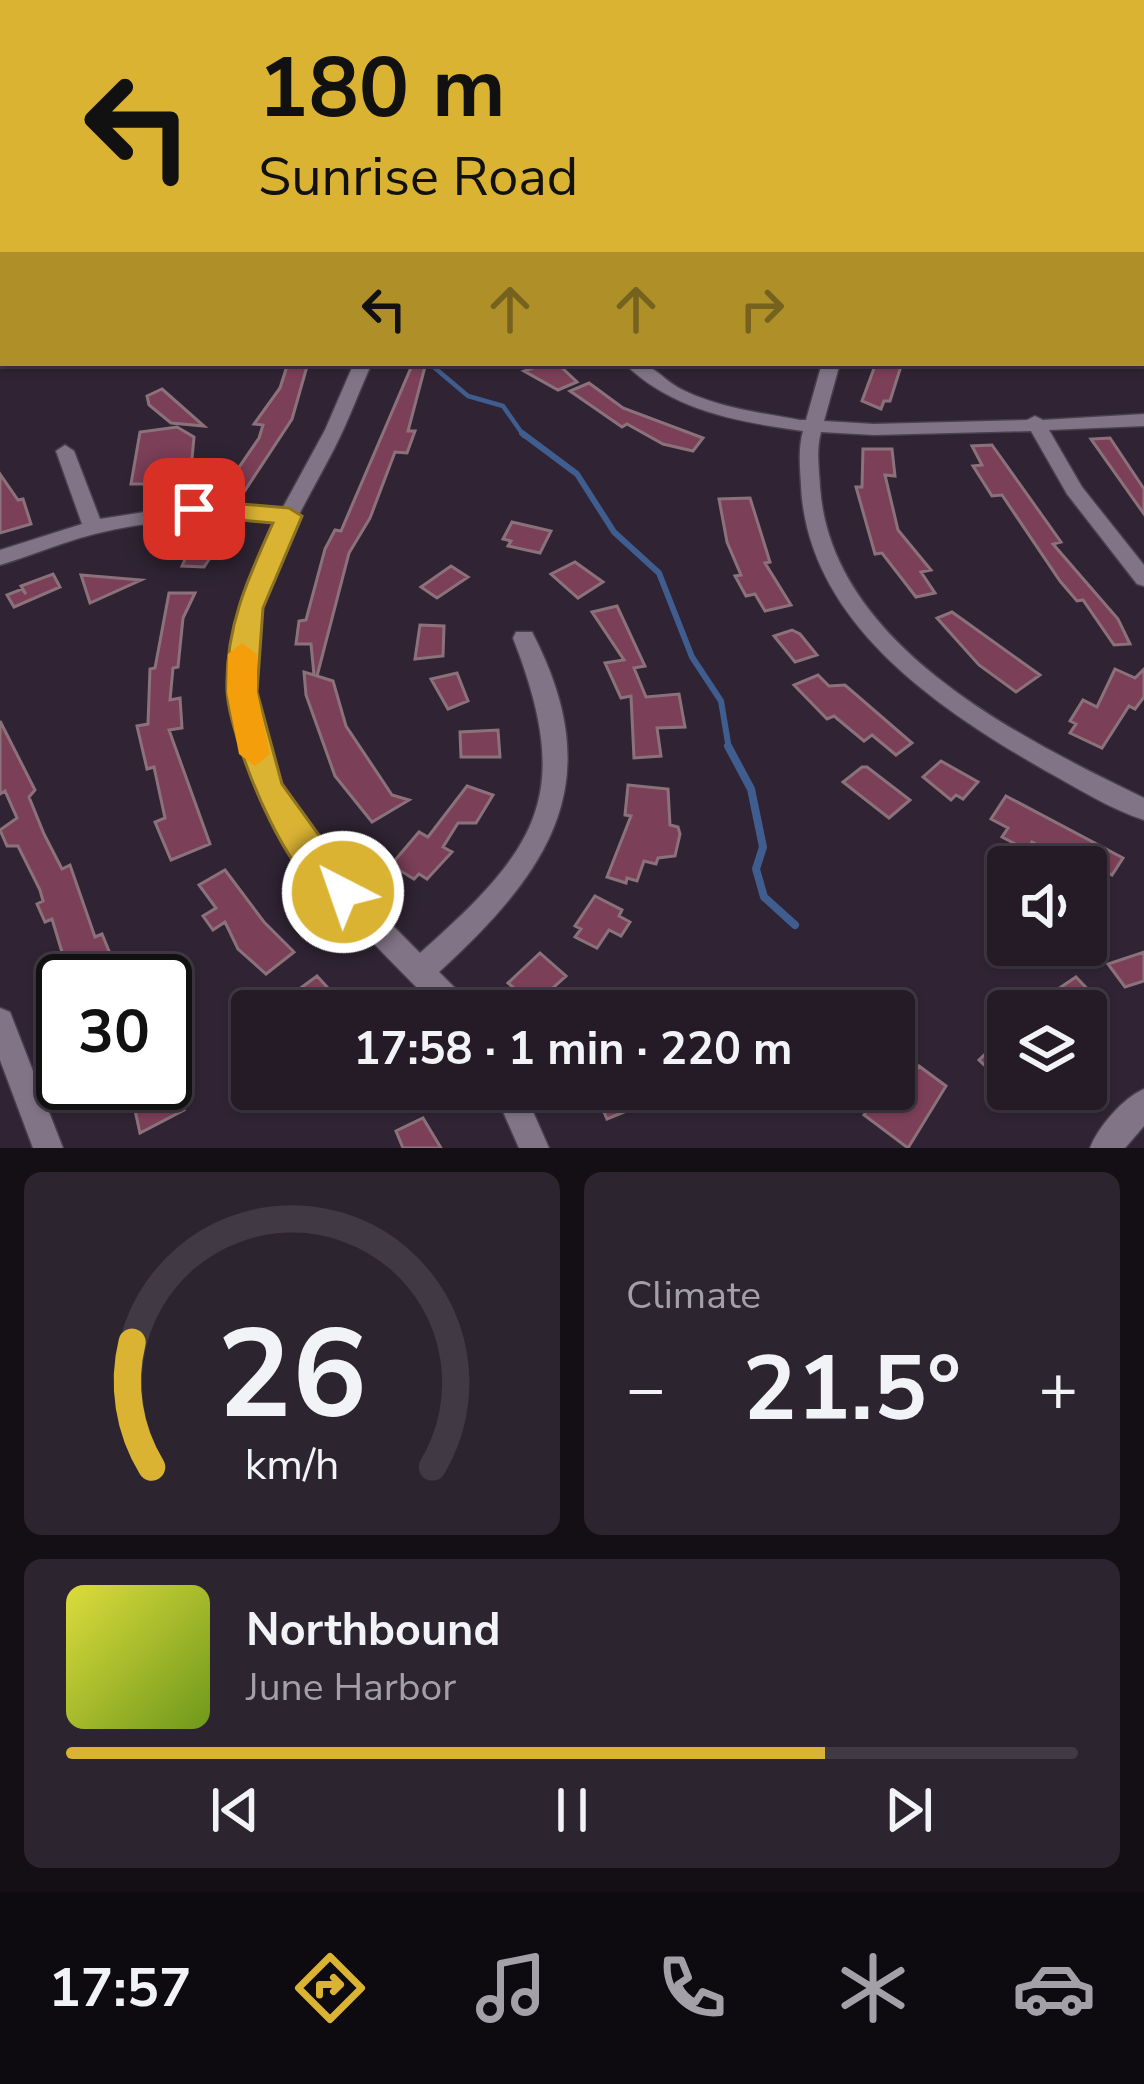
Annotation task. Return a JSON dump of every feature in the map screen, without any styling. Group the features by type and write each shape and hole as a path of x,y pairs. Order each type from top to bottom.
{"street":[{"path":"635,366 664,391 702,408 849,431 1144,420"},
{"path":"830,366 807,426 803,461 811,517 834,572 878,636 975,718 1144,810"},
{"path":"356,369 256,587 245,629 242,692 254,753 267,787 317,866 439,990"},
{"path":"1035,422 1074,490 1144,579"},
{"path":"65,451 92,524"},
{"path":"0,558 92,524 194,509 289,516"},
{"path":"420,970 508,888 551,806 559,744 551,703 524,638"},
{"path":"0,1022 48,1148"},
{"path":"1105,1148 1144,1104"},
{"path":"517,1110 534,1148"}],"building":[{"path":"287,366 307,366 292,419 242,495 222,492 259,438 263,425 254,424 280,388"},
{"path":"412,366 425,366 408,431 415,431 407,453 395,452 370,518 349,553 317,676 333,681 346,726 392,795 409,800 372,822 335,776 306,695 304,672 314,675 311,644 296,644 299,621 306,620 325,549 335,530 341,531"},
{"path":"560,366 577,382 558,390 524,371"},
{"path":"875,366 901,366 890,401 884,401 881,409 862,401"},
{"path":"589,383 623,408 703,438 693,451 663,444 627,424 622,427 570,391"},
{"path":"162,389 204,426 171,423 149,405 147,396"},
{"path":"177,427 194,437 192,459 165,462 165,484 131,484 140,432"},
{"path":"1110,438 1144,489 1144,514 1091,439"},
{"path":"992,445 1061,542 1053,544 1118,619 1130,644 1114,645 1083,600 1077,601 1060,581 1002,495 992,496 973,466 982,465 972,446"},
{"path":"863,449 892,449 895,476 885,475 898,530 931,570 921,572 935,593 916,597 882,553 875,554 856,487 862,487"},
{"path":"0,474 18,500 23,499 31,524 0,533"},
{"path":"750,498 770,562 765,563 791,605 765,611 755,594 746,596 735,576 741,575 727,542 719,499"},
{"path":"512,522 551,531 540,553 508,546 511,541 503,539"},
{"path":"196,535 224,537 204,567 182,566"},
{"path":"575,562 603,582 578,598 551,574"},
{"path":"451,566 468,577 437,598 421,587"},
{"path":"53,574 60,587 14,607 7,595 22,589 26,594 21,586"},
{"path":"81,575 141,580 90,603"},
{"path":"169,593 195,593 183,618 178,667 173,668 170,700 180,698 182,728 169,730 210,844 171,860 155,822 165,818 154,767 147,769 137,726 148,724 150,669 155,668"},
{"path":"617,606 645,666 634,668 646,697 679,694 685,727 657,728 661,756 634,758 631,696 621,698 605,663 624,660 592,612"},
{"path":"952,612 1040,675 1016,692 979,665 937,618"},
{"path":"420,625 444,626 443,656 415,659"},
{"path":"792,630 817,655 795,662 774,636"},
{"path":"1115,669 1135,678 1144,669 1144,697 1135,709 1129,706 1102,748 1070,733 1076,724 1070,721 1083,700 1097,707"},
{"path":"457,673 468,701 448,709 431,679"},
{"path":"818,675 829,686 845,685 912,743 896,755 872,735 864,741 834,716 827,719 794,685"},
{"path":"0,721 35,790 29,797 44,834 62,869 70,865 95,937 102,934 109,951 63,954 52,919 45,922 37,904 43,901 40,890 18,846 7,846 0,830 17,818 5,791 0,794"},
{"path":"498,730 500,757 461,757 460,732"},
{"path":"941,761 978,782 963,799 956,795 951,800 923,777"},
{"path":"862,767 910,800 889,818 843,782"},
{"path":"628,785 668,789 670,825 678,827 680,834 675,856 658,858 656,864 644,861 637,881 627,878 626,883 607,877 631,816 625,815"},
{"path":"467,786 493,795 476,823 458,823 443,847 452,852 427,879 419,874 414,879 391,865 419,832 428,837"},
{"path":"1006,796 1100,846 1032,842 1019,846 1002,837 1008,828 991,819"},
{"path":"1107,850 1123,858 1112,875 1107,872"},
{"path":"225,870 264,922 294,952 266,974 238,949 225,922 213,930 203,916 216,908 199,885"},
{"path":"595,896 622,910 619,916 630,922 621,936 609,930 597,948 575,937 581,929 575,926"},
{"path":"1144,952 1144,981 1125,987 1108,964"},
{"path":"540,953 566,976 551,990 516,990 508,983"},
{"path":"317,976 330,990 298,990"},
{"path":"1076,977 1088,990 1056,990"},
{"path":"919,1066 946,1086 908,1148 864,1115 867,1110 915,1110"},
{"path":"135,1110 184,1110 140,1133"},
{"path":"603,1110 629,1110 607,1119"},
{"path":"423,1118 441,1148 403,1148 396,1131"}],"waterway":[{"path":"433,366 468,396 503,406 524,436"},
{"path":"522,433 577,474 614,532 659,573 692,657 721,701 729,747"},
{"path":"729,747 751,789 763,847 756,869 764,897 795,925"}],"slow traffic":[{"path":"242,654 242,692 255,754"}],"route":[{"path":"194,509 289,516 249,608 242,692 254,753 267,787 317,866 343,892"}]}
